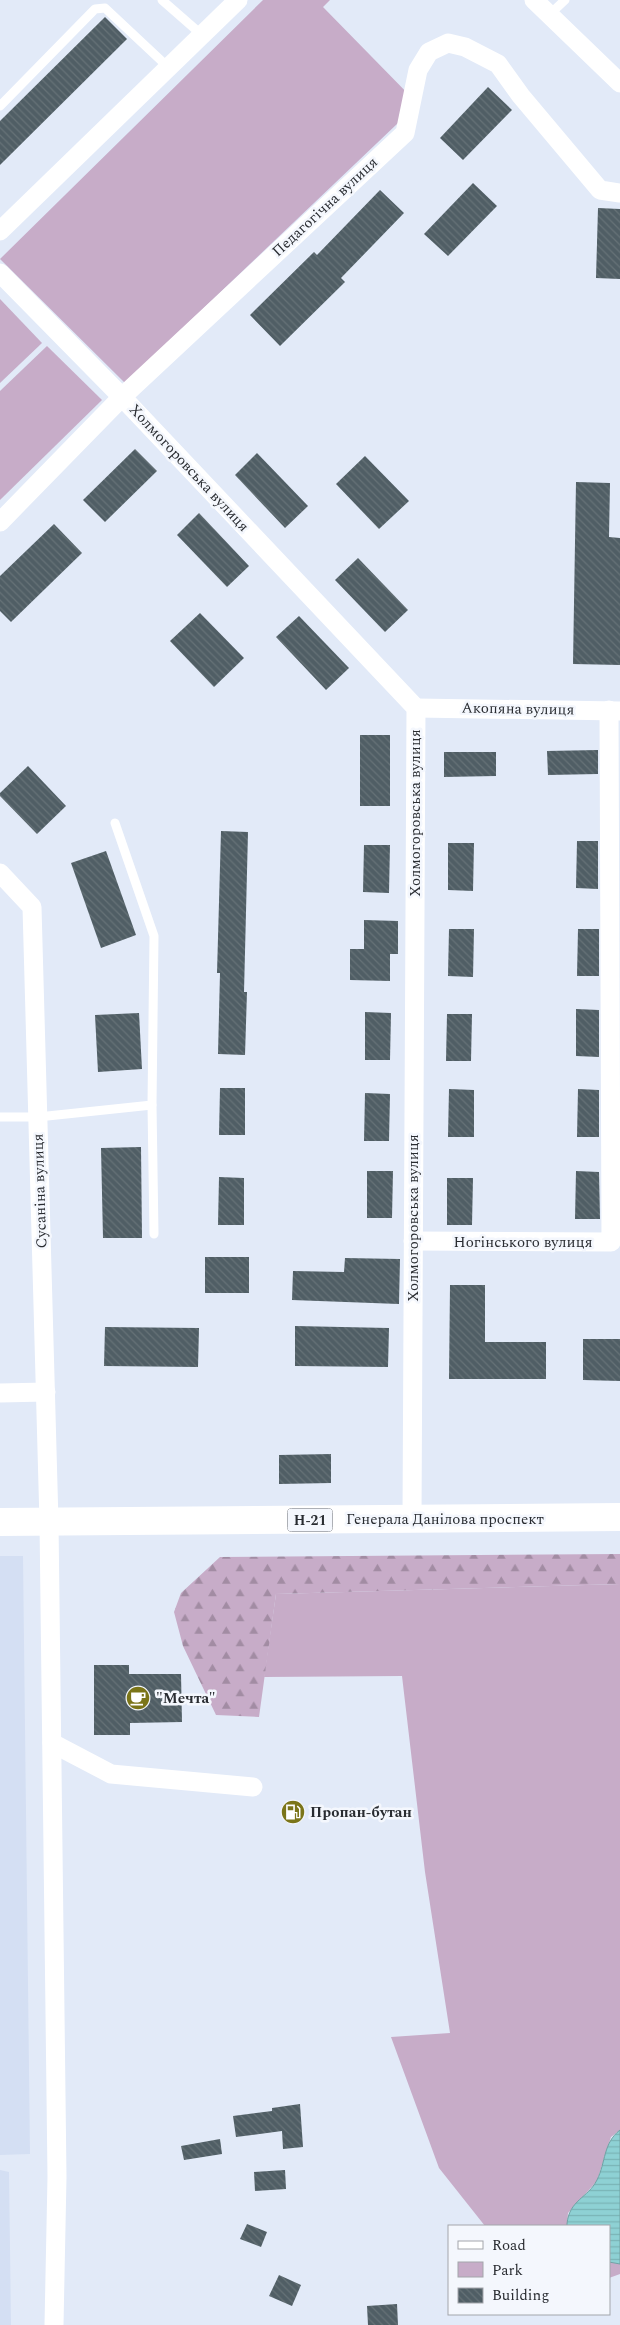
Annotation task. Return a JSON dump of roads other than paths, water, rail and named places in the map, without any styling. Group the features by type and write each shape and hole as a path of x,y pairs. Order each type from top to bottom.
{"main road":[{"name":"Генерала Данілова проспект","path":"0,1522 620,1518"}],"street":[{"path":"0,231 238,0"},
{"path":"534,0 620,83"},
{"name":"Педагогічна вулиця","path":"0,522 122,397 405,133 418,70 429,52 448,43 465,47 498,64 521,96 600,190 620,194"},
{"name":"Холмогоровська вулиця","path":"0,272 122,397 416,708 412,1519"},
{"name":"Акопяна вулиця","path":"416,708 614,710"},
{"name":"Ногінського вулиця","path":"413,1241 611,1242 614,710"},
{"name":"Сусаніна вулиця","path":"0,873 32,907 49,1522 57,2177 54,2325"},
{"path":"0,1393 46,1392"},
{"path":"52,1742 111,1774 253,1787"}],"lane":[{"path":"162,0 202,35"},
{"path":"549,15 565,0"},
{"path":"0,106 95,9 105,8 168,67"},
{"path":"115,823 154,936 152,1105 154,1234"},
{"path":"0,1117 38,1117 152,1105"}],"place":[{"name":"\"Мечта\"","path":"138,1698"},
{"name":"Пропан-бутан","path":"293,1812"}]}
